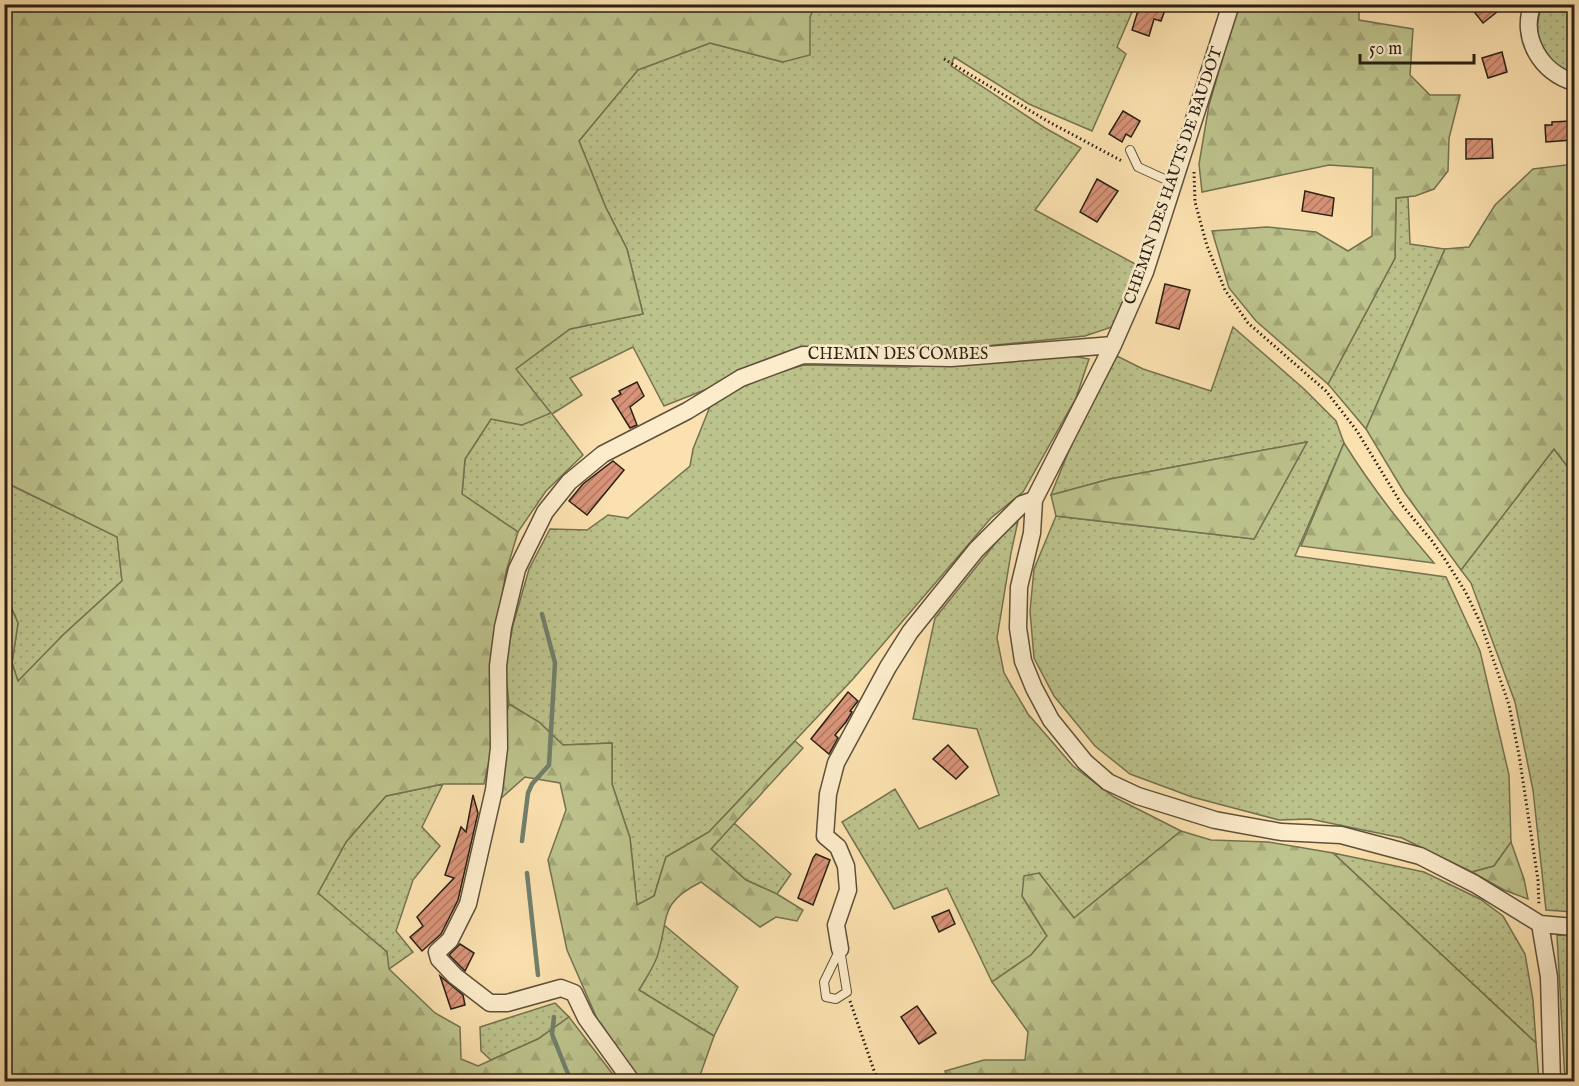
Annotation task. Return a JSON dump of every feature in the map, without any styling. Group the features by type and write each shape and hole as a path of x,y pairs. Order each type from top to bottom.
{"street":[{"name":"CHEMIN DES HAUTS DE BAUDOT","path":"1034,500 1113,345 1145,272 1231,4"},
{"path":"1533,4 1528,28 1531,43 1548,68 1560,77 1575,82"},
{"name":"CHEMIN DES COMBES","path":"632,1082 586,1018 574,993 561,988 507,1003 490,1003 455,976 439,959 437,952 450,940 468,904 494,790 499,748 498,666 503,627 517,569 545,512 569,482 603,454 687,411 741,378 803,355 951,358 1113,345"},
{"path":"840,949 836,925 848,890 846,866 838,847 825,836 828,794 836,763 888,667 910,632 976,550 1022,504 1034,500 1032,533 1019,587 1018,628 1023,661 1051,720 1085,762 1108,782 1138,796 1215,820 1281,832 1341,835 1420,856 1475,884 1540,924 1575,927"},
{"path":"1540,924 1549,976 1552,1082"}],"lane":[{"path":"1130,150 1138,167 1173,183"},
{"path":"840,949 847,992 836,999 826,997 824,982 840,949"}],"path":[{"path":"944,59 1049,122 1138,167"},
{"path":"1193,165 1195,202 1207,246 1225,290 1248,323 1326,391 1357,431 1402,506 1446,561 1465,591 1481,624 1509,705 1519,755 1538,880 1540,924"},
{"path":"847,992 878,1082"},
{"path":"1026,1082 1042,1079 1042,1082"}],"green space":[{"path":"5,5 815,5 810,17 810,55 783,62 710,43 638,70 579,141 606,208 627,249 643,314 570,329 516,369 551,413 522,425 491,419 465,459 462,494 518,532 506,572 490,667 492,749 484,784 443,784 386,796 346,842 318,893 387,952 389,969 435,1013 460,1027 461,1059 478,1066 538,1039 569,1017 618,1081 5,1081 4,592 18,623 12,663 18,681 63,635 122,581 117,537 5,482"},
{"path":"815,5 1135,5 1117,47 1126,54 1092,131 1029,104 954,57 951,66 1045,128 1081,148 1035,210 1139,266 1112,327 1085,336 977,347 811,348 664,406 633,347 570,378 582,395 552,414 583,455 546,491 518,532 462,494 465,459 491,419 522,425 515,369 570,329 643,314 627,249 606,208 579,141 637,70 710,43 782,62"},
{"path":"1238,5 1359,5 1359,20 1413,29 1410,75 1430,95 1460,95 1449,138 1448,171 1434,189 1415,196 1396,198 1395,258 1328,384 1256,321 1229,288 1212,231 1267,227 1316,232 1348,251 1372,236 1373,168 1329,165 1202,192 1199,164 1209,105"},
{"path":"1542,5 1574,5 1574,74 1554,62 1541,47 1537,28"},
{"path":"1574,164 1574,475 1554,449 1461,570 1404,492 1366,429 1445,249 1469,247 1495,205 1533,169"},
{"path":"1408,197 1410,244 1445,249 1366,429 1328,384 1395,258 1396,198"},
{"path":"1233,327 1303,388 1336,421 1344,443 1295,556 1446,577 1480,651 1509,775 1511,842 1494,866 1472,872 1402,838 1310,819 1279,820 1192,797 1130,774 1095,746 1054,696 1034,658 1030,611 1034,569 1056,516 1254,539 1307,442 1110,479 1051,495 1072,443 1117,356 1143,369 1211,391"},
{"path":"1073,356 1089,359 1076,398 1023,492 991,518 853,679 709,832 666,857 654,896 637,906 630,838 612,784 612,743 563,745 539,722 509,704 505,665 513,625 529,569 550,529 587,530 608,515 628,518 690,466 693,449 711,404 746,382 804,365 906,367"},
{"path":"1307,442 1254,539 1056,516 1051,495 1110,479"},
{"path":"1344,443 1387,505 1434,563 1301,546"},
{"path":"1554,449 1574,475 1574,912 1546,910 1533,790 1515,702 1471,583 1461,570"},
{"path":"4,482 118,537 122,581 63,635 18,682 12,663 18,623 5,592"},
{"path":"1018,521 997,638 1004,673 1028,714 1073,766 1114,797 1181,831 1074,918 1039,873 1022,896 1047,936 1031,955 992,982 947,888 894,909 842,822 895,789 919,829 999,795 977,729 913,719 935,618 1002,535"},
{"path":"509,704 539,722 563,745 612,743 612,784 630,838 637,905 654,896 666,857 709,832 795,741 803,748 711,849 746,880 777,894 803,910 797,921 776,917 760,927 701,882 687,890 671,905 657,957 639,990 714,1036 698,1081 639,1081 598,1021 567,950 548,860 566,810 560,783 525,777 498,801"},
{"path":"443,784 422,827 440,846 413,880 396,931 413,952 389,969 318,893 346,842 386,796"},
{"path":"734,823 791,874 777,894 746,880 711,849"},
{"path":"1181,831 1211,840 1268,842 1333,853 1536,1043 1539,1081 1051,1082 1047,1074 981,1081 948,1081 945,1071 984,1060 1025,1060 1028,1032 992,982 1031,955 1047,936 1022,896 1024,876 1039,873 1074,918"},
{"path":"1511,842 1524,879 1528,899 1504,890 1472,872 1494,866"},
{"path":"1333,853 1424,872 1480,899 1503,916 1525,954 1533,1000 1536,1043"},
{"path":"664,925 738,987 714,1036 639,990 656,958"},
{"path":"1557,935 1574,936 1574,1081 1565,1081"},
{"path":"555,1003 569,1017 538,1039 491,1060 481,1051 480,1027"}],"building":[{"path":"1140,4 1150,4 1165,10 1161,21 1154,19 1149,36 1132,30"},
{"path":"1468,4 1507,4 1483,23"},
{"path":"1502,52 1507,72 1488,78 1482,58"},
{"path":"1123,111 1140,121 1131,137 1126,134 1122,142 1109,134"},
{"path":"1571,121 1572,140 1546,142 1545,125 1552,125 1552,122"},
{"path":"1466,139 1492,139 1493,158 1466,159"},
{"path":"1097,179 1118,191 1097,222 1080,212"},
{"path":"1305,191 1334,198 1332,216 1302,211"},
{"path":"1165,284 1190,290 1179,329 1156,323"},
{"path":"637,382 644,396 630,407 637,425 630,428 612,399 621,394 619,391"},
{"path":"613,461 624,470 587,515 569,501 583,484"},
{"path":"848,692 858,701 850,711 852,712 846,722 835,735 838,738 829,754 811,739"},
{"path":"948,745 968,767 956,779 933,759"},
{"path":"473,795 478,813 458,900 441,934 422,951 410,937 423,926 417,917 454,878 445,875 461,827 466,832"},
{"path":"816,854 830,860 813,905 798,898"},
{"path":"949,910 955,924 939,932 932,917"},
{"path":"460,944 474,953 465,971 449,955"},
{"path":"440,976 463,995 465,1005 451,1009"},
{"path":"917,1006 936,1033 919,1044 901,1017"}],"waterway":[{"path":"522,841 528,793 532,784 549,765 555,663 542,614"},
{"path":"527,873 538,975"},
{"path":"554,1017 552,1034 568,1074 576,1082"}]}
